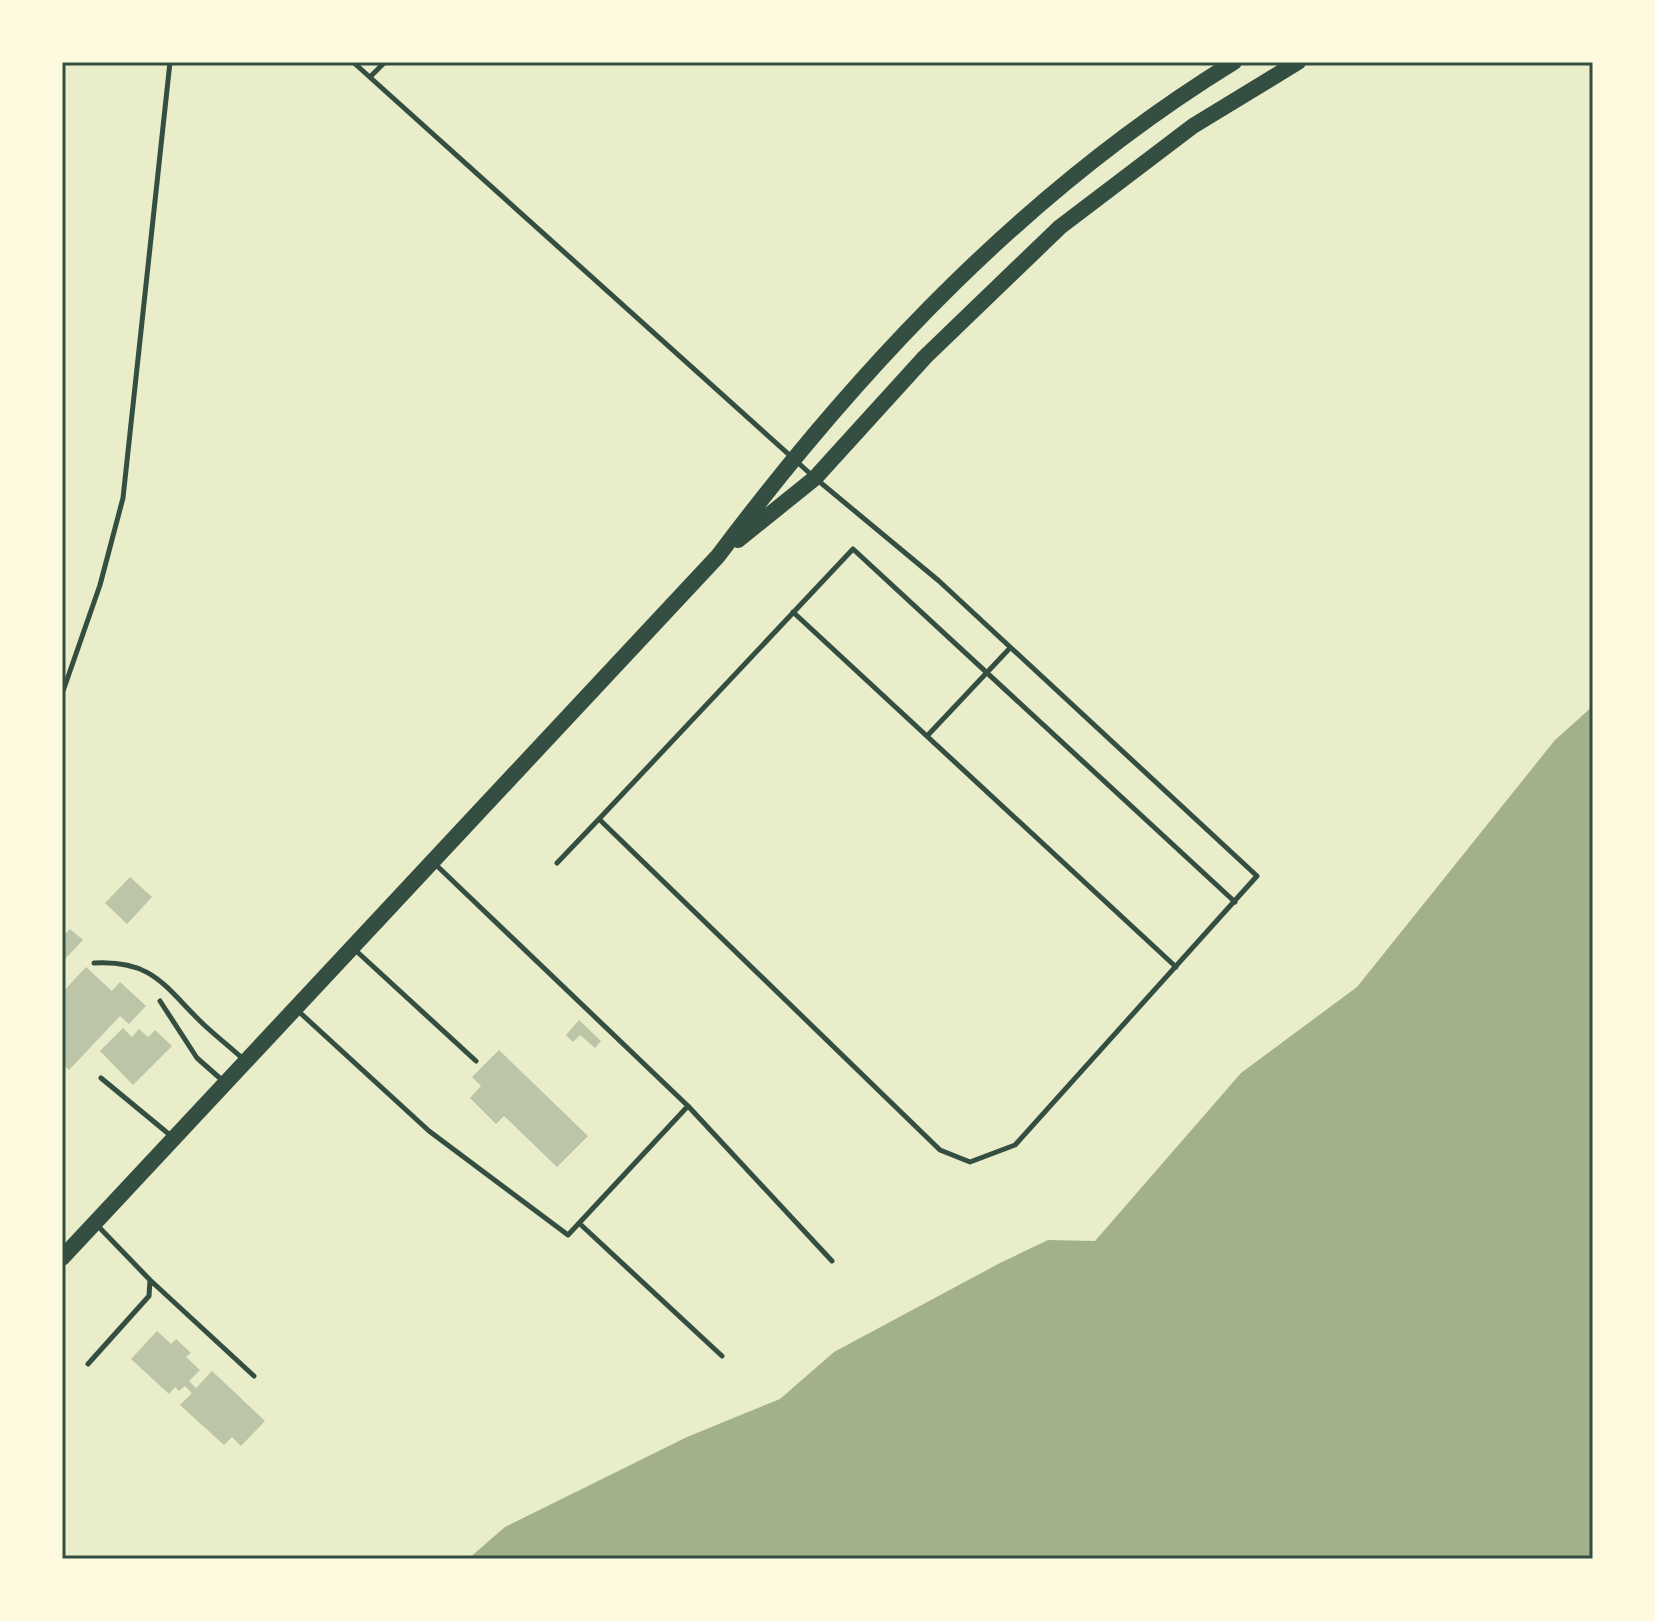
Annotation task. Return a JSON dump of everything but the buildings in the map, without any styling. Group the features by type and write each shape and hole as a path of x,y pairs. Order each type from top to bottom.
{"main road":[{"path":"62,1258 718,556 792,457 950,286 1020,219 1166,103 1234,62"},
{"path":"718,556 815,478 925,357 1060,227 1193,126 1298,62"}],"lane":[{"path":"62,694 100,585 123,498 170,62"},
{"path":"353,62 815,478 939,581 1257,876 1015,1145 970,1162 940,1150 599,819"},
{"path":"370,77 385,62"},
{"path":"557,863 853,549 1235,902"},
{"path":"793,612 1176,967"},
{"path":"928,735 1010,648"},
{"path":"433,861 688,1106 832,1261"},
{"path":"352,948 476,1061"},
{"path":"94,963 116,962 160,978 198,1020 246,1061"},
{"path":"160,1001 197,1058 225,1083"},
{"path":"295,1008 429,1131 568,1235 688,1106"},
{"path":"101,1078 174,1139"},
{"path":"95,1223 150,1280 254,1376"},
{"path":"579,1223 722,1356"},
{"path":"88,1364 149,1296 150,1280"}],"shaded area":[{"path":"1593,706 1593,1559 468,1559 505,1527 687,1437 780,1399 834,1352 1000,1263 1048,1240 1095,1241 1241,1073 1357,987 1555,740"}]}
